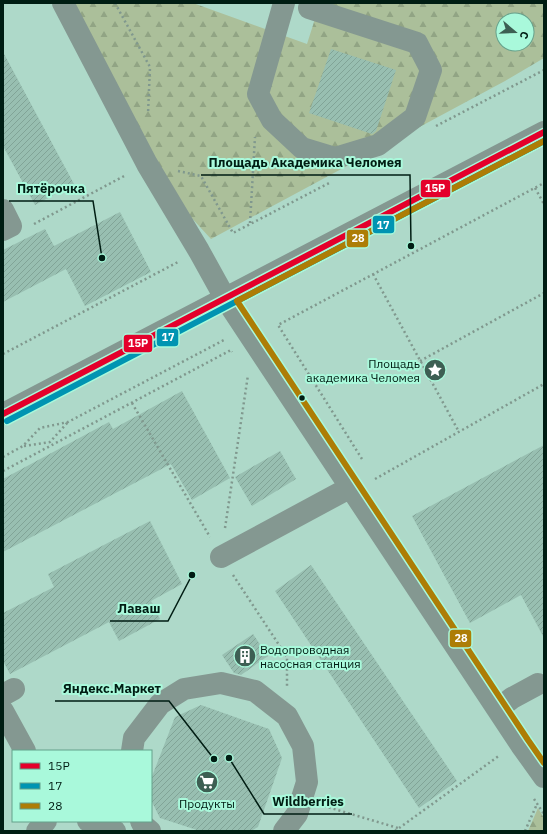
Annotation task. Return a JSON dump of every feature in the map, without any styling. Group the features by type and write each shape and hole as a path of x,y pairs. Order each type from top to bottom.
{"street":[{"path":"63,3 147,164 200,251 225,298 544,777"},
{"path":"284,3 258,94 272,120 302,148 334,158 378,145 415,116 431,70 417,42 305,5"},
{"path":"3,414 544,132"},
{"path":"3,210 11,226 3,230"},
{"path":"221,557 351,487"},
{"path":"132,750 134,738 160,704 184,689 221,683 255,692 287,716 303,746 307,782 297,814 284,831"},
{"path":"498,709 512,698 538,684"},
{"path":"3,711 24,750"},
{"path":"37,831 45,822"},
{"path":"91,822 115,831"},
{"path":"142,822 150,831"}],"path":[{"path":"115,3 150,67 148,120"},
{"path":"250,224 256,132"},
{"path":"32,225 147,164 201,176 233,233"},
{"path":"278,325 544,183"},
{"path":"535,188 544,204"},
{"path":"3,354 180,261"},
{"path":"373,274 459,432"},
{"path":"420,361 544,293"},
{"path":"3,457 23,446 40,428 68,422 225,339"},
{"path":"3,471 231,350"},
{"path":"375,479 544,384"},
{"path":"132,403 221,557"},
{"path":"23,446 50,442 68,422"},
{"path":"301,799 397,830 504,752"},
{"path":"534,798 544,814"},
{"path":"525,831 537,804"}],"green space":[{"path":"74,3 193,3 307,44 320,3 544,3 544,58 505,81 211,239 177,202"},
{"path":"538,808 544,818 544,831 528,831"}],"building":[{"path":"331,49 396,70 376,131 372,134 309,113"},
{"path":"3,52 74,184 35,205 3,146"},
{"path":"120,212 151,272 85,306 66,269 3,302 3,250 45,229 54,246"},
{"path":"182,391 230,478 192,500 171,464 3,552 3,479 109,422 113,429"},
{"path":"544,445 544,638 521,595 470,623 412,516"},
{"path":"280,451 296,479 252,506 235,477"},
{"path":"150,521 182,584 151,601 160,619 119,641 109,622 10,674 3,661 3,613 54,587 48,574"},
{"path":"311,565 457,781 419,808 275,591"},
{"name":"Водопроводная насосная станция","path":"253,634 268,656 241,675 234,673 222,655"},
{"path":"201,705 269,729 282,758 258,827 251,831 200,831 160,818 152,802 152,776 175,717"}],"transit line":[{"name":"15Р","path":"3,414 544,132"},
{"name":"17","path":"7,421 544,141"},
{"name":"28","path":"544,141 237,301 544,763"}],"place":[{"name":"Площадь Академика Челомея","path":"411,246"},
{"name":"Пятёрочка","path":"102,258"},
{"name":"Площадь академика Челомея","path":"435,370"},
{"name":"Лаваш","path":"192,575"},
{"name":"Водопроводная насосная станция","path":"245,656"},
{"name":"Wildberries","path":"229,758"},
{"name":"Яндекс.Маркет","path":"214,759"},
{"name":"Продукты","path":"207,782"}]}
